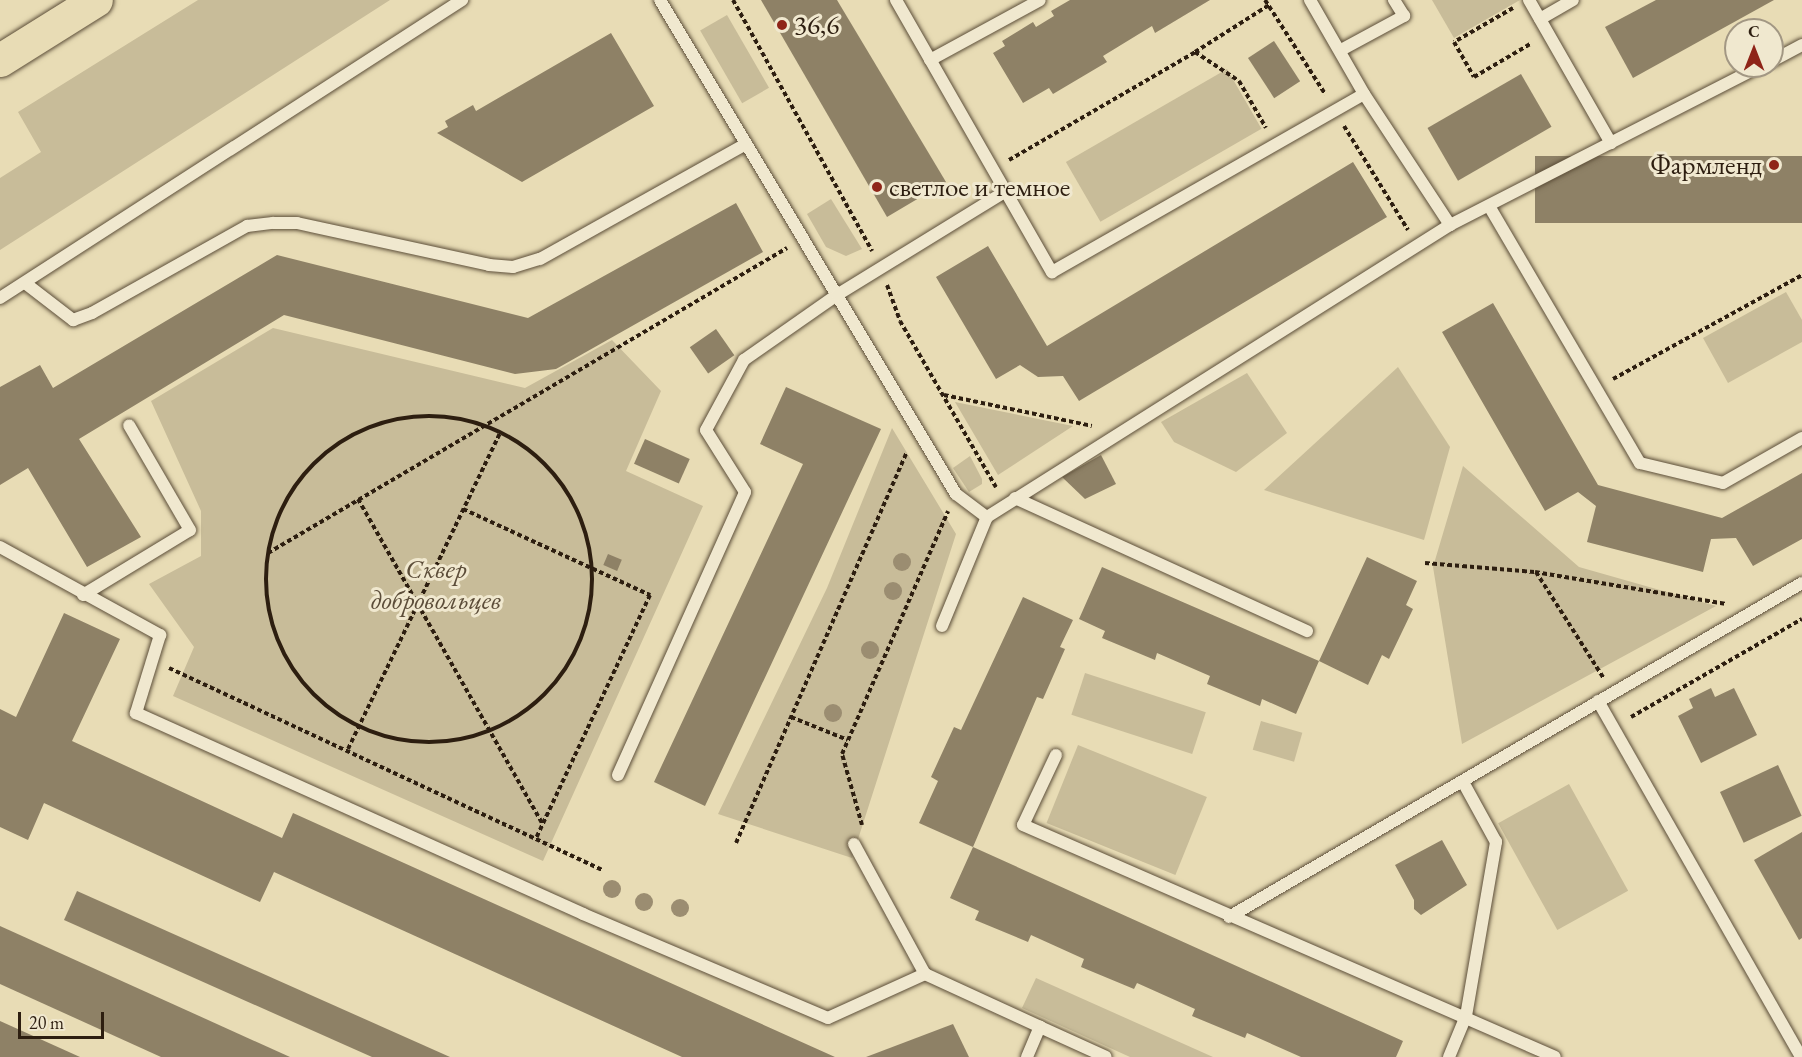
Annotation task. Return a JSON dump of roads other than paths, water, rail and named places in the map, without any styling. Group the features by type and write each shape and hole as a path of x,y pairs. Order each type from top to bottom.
{"main road":[{"path":"5,57 96,0"}],"lane":[{"path":"0,298 462,0"},
{"path":"660,0 956,494 987,517"},
{"path":"896,0 1052,272 1364,94"},
{"path":"930,60 1040,0"},
{"path":"1310,0 1341,50 1364,94 1450,225"},
{"path":"1341,50 1404,16 1395,0"},
{"path":"1540,19 1573,0"},
{"path":"1523,3 1540,19 1611,143"},
{"path":"1784,55 1802,45"},
{"path":"942,626 987,517 1118,432 1450,225 1738,78"},
{"path":"24,283 73,320 92,313 247,226 273,223 297,223 513,267 540,259 746,144"},
{"path":"618,775 745,492 706,430 744,360 837,295 1006,191"},
{"path":"1489,206 1640,463 1723,483 1802,438"},
{"path":"83,595 190,530 129,425"},
{"path":"1015,498 1306,632"},
{"path":"0,547 83,595 159,635 136,713 584,914 828,1018 925,974"},
{"path":"1229,918 1802,583"},
{"path":"1598,701 1801,1057"},
{"path":"1056,755 1023,825 1229,918 1466,1016 1555,1057"},
{"path":"1449,1057 1466,1016 1496,842 1463,782"},
{"path":"854,844 925,974 1106,1057"},
{"path":"1026,1057 1040,1027"}],"place":[{"name":"36,6","path":"782,25"},
{"name":"Фармленд","path":"1774,165"},
{"name":"светлое и темное","path":"877,187"}],"park label":[{"name":"Сквер добровольцев","path":"436,584"}]}
